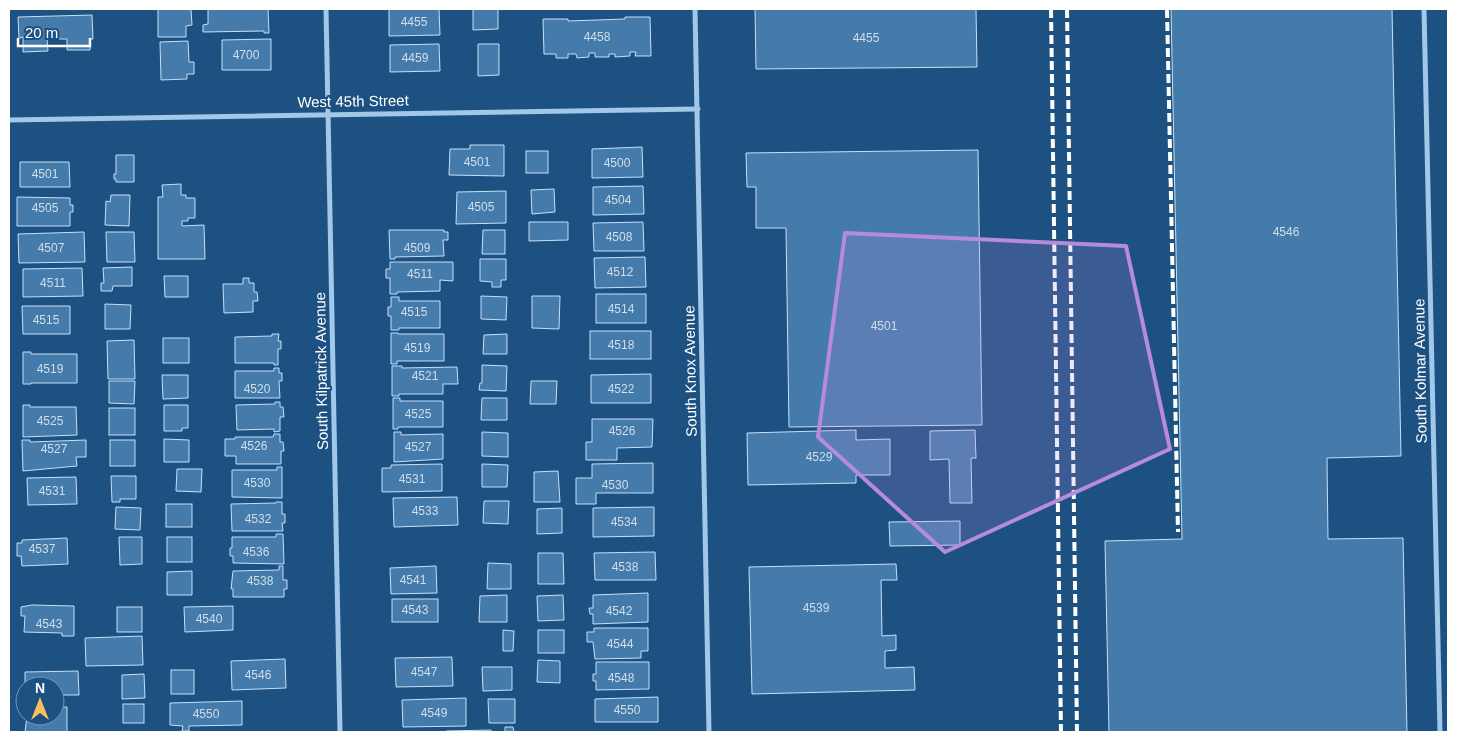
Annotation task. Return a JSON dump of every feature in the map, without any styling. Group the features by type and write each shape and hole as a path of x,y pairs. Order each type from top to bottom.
{"street":[{"name":"South Kilpatrick Avenue","path":"326,9 340,732"},
{"name":"South Knox Avenue","path":"695,9 710,732"},
{"name":"South Kolmar Avenue","path":"1424,9 1440,732"},
{"name":"West 45th Street","path":"9,120 698,109"}],"highlighted area":[{"path":"845,233 1126,246 1170,449 945,552 818,437"}],"building":[{"path":"158,9 191,9 192,25 186,26 186,37 158,37"},
{"path":"208,9 268,9 269,33 264,33 264,31 203,32 203,25 208,24"},
{"path":"389,9 439,9 440,35 389,36"},
{"path":"473,9 498,9 498,29 473,30"},
{"path":"755,9 976,9 977,67 756,69"},
{"path":"1171,9 1392,9 1401,456 1327,458 1328,539 1403,538 1407,732 1109,732 1105,541 1182,539"},
{"path":"92,15 93,39 90,39 90,50 67,50 67,39 47,39 48,51 23,52 23,37 19,38 18,17"},
{"path":"625,17 650,17 651,56 635,56 636,52 630,52 630,56 615,57 615,54 609,54 609,57 595,57 595,53 589,53 589,57 577,58 576,54 568,54 568,58 556,58 556,54 544,54 543,19 568,19 568,21 625,19"},
{"path":"271,39 271,70 222,70 222,40"},
{"path":"188,41 189,62 194,62 194,74 187,74 187,79 161,80 160,42"},
{"path":"439,44 440,71 390,72 390,45"},
{"path":"478,44 499,44 499,75 478,76"},
{"path":"470,145 504,145 504,176 449,175 450,149 470,149"},
{"path":"642,147 643,177 592,178 592,149"},
{"path":"978,150 982,425 789,427 786,228 756,228 756,187 747,187 746,153"},
{"path":"526,151 548,151 548,173 526,173"},
{"path":"116,155 134,155 134,182 116,182 116,179 114,179 114,174 116,174"},
{"path":"20,162 69,162 70,187 20,187"},
{"path":"181,184 181,195 186,195 186,198 195,198 195,218 188,218 188,221 182,221 182,226 204,225 205,259 158,259 158,197 163,197 162,185"},
{"path":"643,186 644,214 593,215 593,187"},
{"path":"554,189 555,212 532,214 531,190"},
{"path":"506,191 506,223 456,224 457,192"},
{"path":"111,195 130,195 129,226 105,225 106,201 110,202"},
{"path":"17,197 70,198 73,212 70,212 70,226 17,226"},
{"path":"529,222 568,222 568,240 529,241"},
{"path":"643,222 644,251 594,251 593,223"},
{"path":"389,230 444,230 444,232 448,232 448,240 443,240 444,256 395,257 395,259 390,259"},
{"path":"483,230 505,230 505,254 482,254"},
{"path":"84,232 85,262 19,263 18,234"},
{"path":"106,232 134,232 135,262 107,262"},
{"path":"645,257 646,287 595,288 594,258"},
{"path":"480,259 506,259 506,280 501,280 501,287 492,287 492,282 480,281"},
{"path":"390,262 453,262 453,281 440,280 440,291 397,292 397,294 390,294 390,278 386,278 386,269 390,269"},
{"path":"132,267 132,286 113,286 112,291 101,291 101,283 104,283 103,268"},
{"path":"82,268 83,296 23,297 23,269"},
{"path":"164,276 188,276 188,297 165,297"},
{"path":"243,278 249,278 249,283 254,283 254,292 257,292 258,301 253,301 253,312 224,313 223,284 243,284"},
{"path":"596,294 646,294 646,323 596,323"},
{"path":"481,296 507,297 506,320 481,319"},
{"path":"532,296 560,296 559,329 532,328"},
{"path":"391,297 399,297 399,301 440,301 440,328 399,328 399,330 391,330 391,316 388,316 388,307 391,307"},
{"path":"105,304 131,305 130,329 105,329"},
{"path":"22,306 70,306 70,334 23,334"},
{"path":"590,331 651,331 651,359 590,359"},
{"path":"391,333 444,334 444,361 397,361 397,364 391,364"},
{"path":"272,334 279,334 278,341 281,341 281,349 278,349 278,365 274,365 274,363 235,363 235,337 272,336"},
{"path":"507,334 507,354 483,354 484,335"},
{"path":"163,338 189,338 189,363 163,363"},
{"path":"134,340 135,379 108,379 107,341"},
{"path":"23,352 31,352 31,354 77,354 77,383 23,384"},
{"path":"482,365 507,366 506,391 479,390 480,383 482,383"},
{"path":"392,366 402,366 402,368 457,367 458,384 443,384 443,394 399,394 399,396 392,396"},
{"path":"274,368 279,368 279,373 282,373 282,381 279,381 280,398 235,398 235,371 274,371"},
{"path":"651,374 651,403 591,403 591,375"},
{"path":"162,375 188,375 188,398 163,399"},
{"path":"109,381 135,381 134,404 109,403"},
{"path":"531,381 557,381 556,404 530,404"},
{"path":"393,398 400,398 400,401 443,401 443,427 398,427 398,429 393,429"},
{"path":"482,398 507,398 507,420 481,420"},
{"path":"275,402 280,402 280,407 283,407 284,417 280,417 280,431 274,432 274,429 237,430 236,405 275,404"},
{"path":"23,405 30,405 30,407 76,407 77,435 23,437"},
{"path":"164,405 188,405 188,428 182,428 182,431 164,431"},
{"path":"109,408 135,408 135,435 109,435"},
{"path":"592,419 653,419 652,447 617,448 617,460 586,460 586,442 592,442"},
{"path":"856,430 856,440 890,439 890,475 856,475 856,483 748,485 747,433"},
{"path":"975,430 976,458 971,458 972,503 950,503 949,459 930,460 930,431"},
{"path":"394,432 401,432 401,435 443,434 443,459 394,462"},
{"path":"482,432 508,433 508,457 482,456"},
{"path":"274,434 280,434 280,442 283,442 284,451 281,451 281,464 236,464 236,456 225,456 225,439 235,439 235,437 273,437"},
{"path":"164,439 189,440 189,462 164,462"},
{"path":"22,440 30,440 30,442 86,440 86,457 76,457 77,466 23,471"},
{"path":"110,440 135,440 135,466 110,466"},
{"path":"653,463 653,493 596,493 596,504 576,504 576,478 592,478 592,464"},
{"path":"442,464 442,491 382,492 382,468 391,468 391,465"},
{"path":"482,464 508,465 507,487 482,487"},
{"path":"277,467 282,467 282,498 232,497 232,470 277,470"},
{"path":"177,469 202,469 201,492 176,491"},
{"path":"558,471 560,502 534,502 534,472"},
{"path":"111,476 136,476 136,499 120,499 120,502 112,502"},
{"path":"76,477 77,504 28,505 27,478"},
{"path":"457,497 458,525 394,527 393,498"},
{"path":"484,501 509,501 508,524 483,523"},
{"path":"282,502 282,514 285,514 285,523 282,523 283,531 232,531 231,504"},
{"path":"166,504 192,504 192,527 166,527"},
{"path":"116,507 141,508 140,530 115,529"},
{"path":"654,507 654,536 593,537 593,508"},
{"path":"562,508 562,533 537,534 537,509"},
{"path":"960,521 960,545 890,546 889,522"},
{"path":"276,534 283,534 284,564 233,563 233,556 230,556 232,537 276,537"},
{"path":"119,537 142,537 142,564 120,565"},
{"path":"167,537 192,537 192,562 167,562"},
{"path":"67,538 68,564 22,566 21,556 17,556 17,543 22,543 22,540"},
{"path":"655,552 656,580 595,580 594,553"},
{"path":"538,553 563,553 564,584 538,584"},
{"path":"488,563 511,564 511,589 487,589"},
{"path":"896,564 897,580 881,580 882,636 896,635 896,650 885,651 885,668 914,667 915,690 752,694 749,567"},
{"path":"279,566 283,566 283,580 287,580 287,589 284,589 284,597 233,597 233,589 231,589 233,571 279,570"},
{"path":"436,566 437,593 391,594 390,568"},
{"path":"192,571 192,595 167,595 167,572"},
{"path":"648,593 648,622 593,624 593,614 590,614 589,608 593,608 593,595"},
{"path":"507,595 507,622 479,622 480,596"},
{"path":"563,595 564,620 538,621 537,596"},
{"path":"392,599 438,599 438,622 392,622"},
{"path":"32,605 74,606 74,636 62,636 62,633 24,632 25,616 21,616 21,607"},
{"path":"233,606 233,630 185,632 184,607"},
{"path":"117,607 142,607 142,632 117,632"},
{"path":"594,628 648,628 648,651 641,651 641,658 595,659 593,642 587,642 587,632 594,632"},
{"path":"503,630 514,631 513,651 503,651"},
{"path":"538,630 564,630 564,653 538,653"},
{"path":"142,636 143,665 86,666 85,638"},
{"path":"452,657 453,686 396,687 395,658"},
{"path":"285,659 286,688 232,690 231,661"},
{"path":"538,660 560,661 560,683 537,682"},
{"path":"596,662 649,662 649,689 596,690 596,681 593,681 593,674 596,674"},
{"path":"482,667 512,667 512,690 483,691"},
{"path":"171,670 194,670 194,694 171,694"},
{"path":"78,671 79,695 65,695 65,676 25,676 25,672"},
{"path":"144,674 145,698 122,699 122,675"},
{"path":"658,697 658,722 595,722 595,699"},
{"path":"466,698 466,726 403,727 402,700"},
{"path":"488,699 515,699 515,723 489,723"},
{"path":"242,701 242,725 189,726 189,731 182,731 183,726 170,725 170,703"},
{"path":"123,704 144,704 144,723 123,723"},
{"path":"65,707 67,707 67,732 25,732 26,726 65,726"},
{"path":"505,727 513,727 514,732 505,732"},
{"path":"491,730 492,732 446,732 446,731"}],"railway":[{"path":"1051,9 1061,732"},
{"path":"1067,9 1077,732"},
{"path":"1167,9 1178,532"}]}
